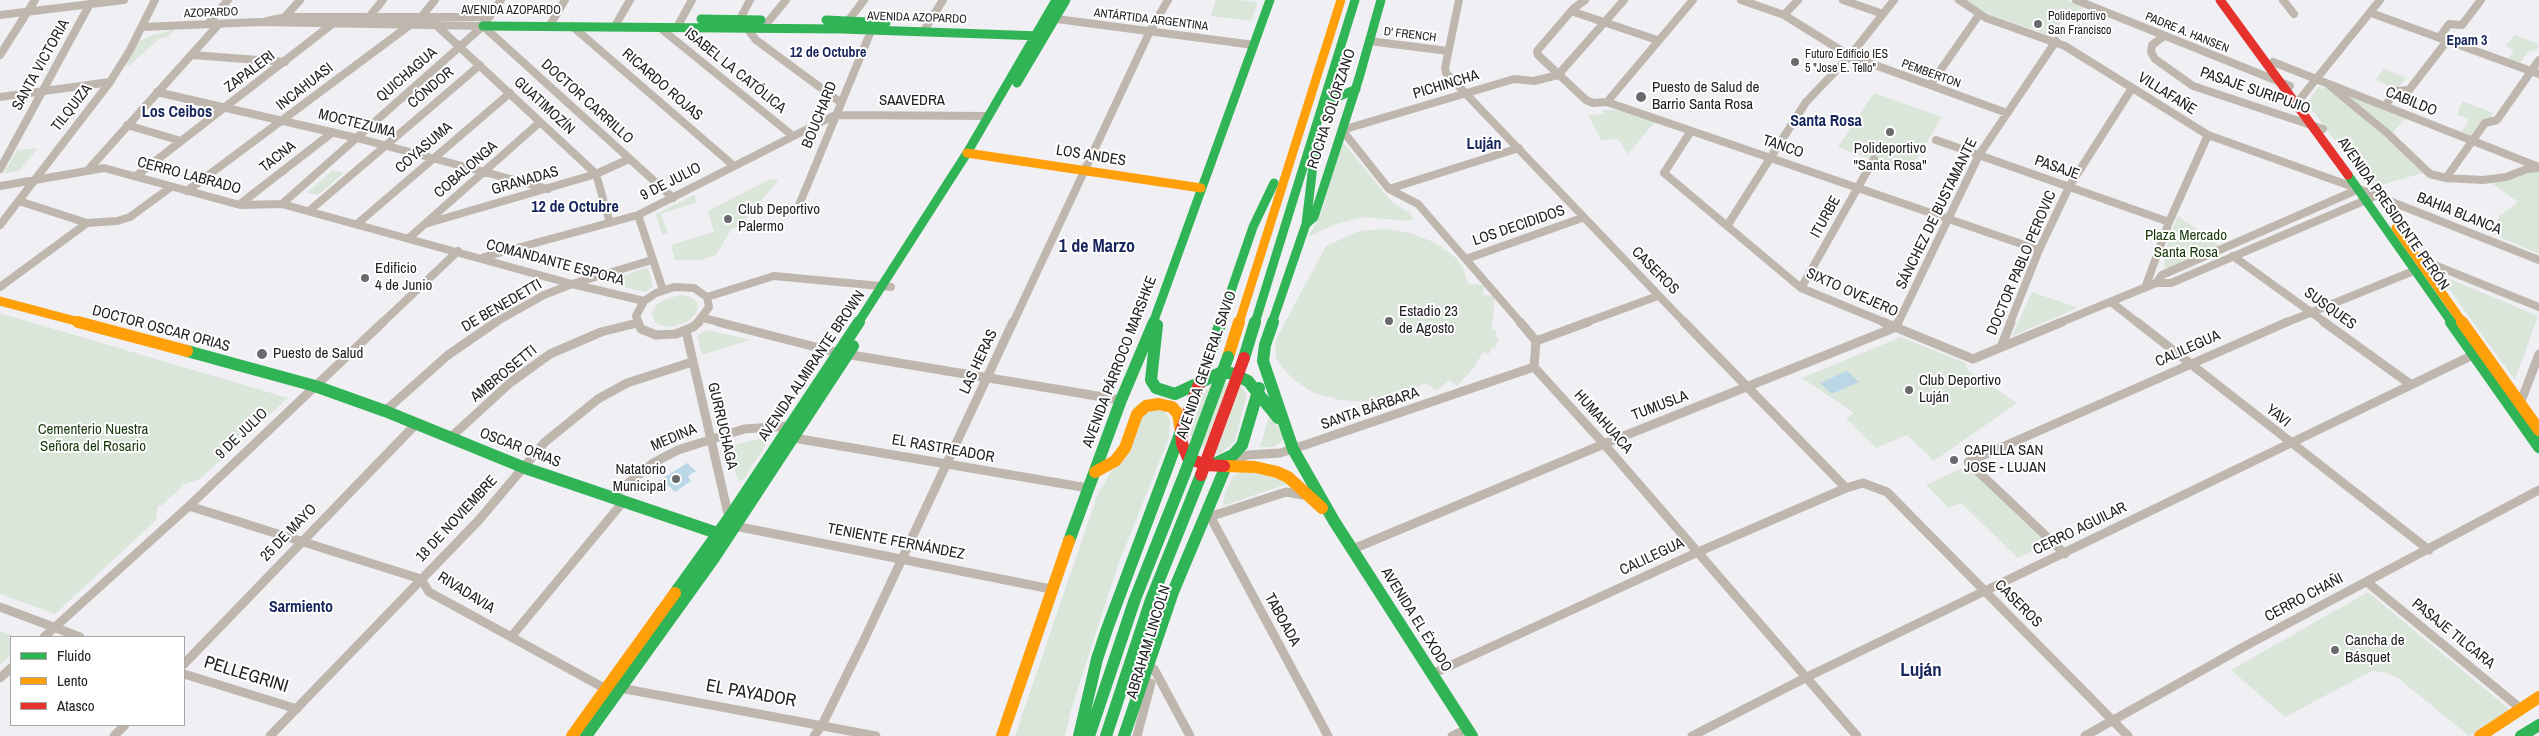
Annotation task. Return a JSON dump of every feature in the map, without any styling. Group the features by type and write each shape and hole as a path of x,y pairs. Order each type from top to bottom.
{"main road":[{"name":"AVENIDA ALMIRANTE BROWN","path":"572,736 732,522 887,286 971,153 1045,27 1056,0"},
{"name":"AVENIDA ALMIRANTE BROWN","path":"971,153 988,116 1045,27 1066,0"},
{"name":"AVENIDA PÁRROCO MARSHKE","path":"1002,736 1051,589 1121,400 1147,341 1270,0"},
{"name":"AVENIDA GENERAL SAVIO","path":"1089,736 1118,646 1228,357 1341,0"},
{"name":"AVENIDA GENERAL SAVIO","path":"1106,736 1136,642 1238,376 1355,0"},
{"name":"ROCHA SOLÓRZANO","path":"1306,224 1314,217 1356,89 1381,0"},
{"name":"AVENIDA PRESIDENTE PERÓN","path":"2220,0 2278,81 2317,128 2418,265 2539,447"},
{"name":"AVENIDA PRESIDENTE PERÓN","path":"2229,0 2300,99 2317,128"},
{"name":"AVENIDA AZOPARDO","path":"486,21 845,25 925,28"},
{"name":"AVENIDA AZOPARDO","path":"552,21 572,26 617,22 659,27 679,23"},
{"name":"AVENIDA AZOPARDO","path":"845,25 871,30 1045,27"},
{"path":"1324,103 1356,89"},
{"path":"1079,736 1095,668 1107,629 1200,382 1253,226 1302,124"},
{"path":"1124,736 1160,628 1187,557 1208,518 1229,461 1242,445 1258,392 1265,345 1306,224 1314,168 1316,125"},
{"name":"LOS ANDES","path":"971,153 1201,188"},
{"name":"DOCTOR OSCAR ORIAS","path":"0,301 314,386"},
{"path":"1158,307 1152,383 1158,390 1175,394 1220,373 1228,373 1248,381 1258,392"},
{"name":"AVENIDA PRESIDENTE PERÓN","path":"2477,353 2524,408 2539,430"},
{"name":"AVENIDA EL ÉXODO","path":"1263,361 1284,428 1293,449 1334,521 1469,732"},
{"name":"OSCAR ORIAS","path":"314,386 385,411 525,468 721,537"},
{"name":"AVENIDA EL ÉXODO","path":"1258,392 1284,428"},
{"path":"1095,472 1115,461 1125,448 1137,414 1146,406 1159,404 1172,407 1178,414 1182,444 1188,458 1199,464 1211,465 1229,461"},
{"name":"AVENIDA EL ÉXODO","path":"1229,461 1288,477 1334,521"},
{"name":"AVENIDA ALMIRANTE BROWN","path":"586,736 721,537"},
{"path":"2480,736 2539,697"},
{"path":"2521,736 2539,725"}],"street":[{"path":"0,55 34,0"},
{"path":"0,15 91,2 124,0"},
{"name":"TILQUIZA","path":"0,225 110,82 142,27 155,0"},
{"path":"208,24 228,0"},
{"path":"278,24 300,0"},
{"path":"363,24 382,0"},
{"name":"INCAHUASI","path":"186,191 285,120 422,16 435,0"},
{"name":"QUICHAGUA","path":"282,204 460,47 486,21 501,0"},
{"path":"552,21 565,0"},
{"path":"617,22 630,0"},
{"path":"679,23 692,0"},
{"path":"750,0 743,24 756,40 840,102"},
{"path":"766,24 786,0"},
{"path":"845,25 864,0"},
{"path":"925,28 943,0"},
{"name":"LAS HERAS","path":"814,736 822,725 903,558 1150,31 1168,0"},
{"path":"1448,51 1459,0"},
{"path":"1572,10 1576,0 1585,0"},
{"path":"1538,49 1572,10 1585,0"},
{"path":"1558,74 1602,22 1624,0"},
{"path":"1607,102 1657,40 1693,0"},
{"name":"PEMBERTON","path":"1741,0 1784,15 1850,56 2007,113"},
{"path":"1784,15 1798,0"},
{"path":"1843,0 1883,14"},
{"path":"1726,226 1806,102 1850,56 1894,0"},
{"name":"VILLAFAÑE","path":"1959,0 1979,15 2056,41 2208,135 2367,195"},
{"name":"PADRE A. HANSEN","path":"2076,0 2290,86"},
{"path":"2283,0 2294,14"},
{"path":"2300,99 2380,0"},
{"path":"2439,38 2449,24 2462,25 2481,0"},
{"name":"SANTA VICTORIA","path":"0,169 91,2"},
{"path":"1572,10 1657,40"},
{"path":"2371,13 2539,74"},
{"path":"1930,85 1979,15"},
{"name":"AVENIDA AZOPARDO","path":"259,22 286,17 370,16 453,17 486,21"},
{"path":"436,24 453,17"},
{"name":"AVENIDA AZOPARDO","path":"259,22 278,24 410,25 486,21"},
{"name":"DOCTOR CARRILLO","path":"486,21 629,159 673,198"},
{"name":"AZOPARDO","path":"142,27 259,22"},
{"path":"88,170 219,24"},
{"name":"ZAPALERI","path":"136,176 285,62 331,24"},
{"name":"GUATIMOZÍN","path":"436,24 596,174"},
{"name":"RICARDO ROJAS","path":"572,26 734,166"},
{"name":"ISABEL LA CATÓLICA","path":"659,27 793,136"},
{"name":"ANTÁRTIDA ARGENTINA","path":"1045,27 1150,31 1254,45"},
{"name":"BOUCHARD","path":"796,210 871,30"},
{"name":"PASAJE SURIPUJIO","path":"2164,36 2152,45 2151,52 2163,66 2186,82 2239,103 2317,128"},
{"name":"D' FRENCH","path":"1370,41 1448,51"},
{"name":"SÁNCHEZ DE BUSTAMANTE","path":"1896,327 1978,155 2056,41"},
{"path":"2385,106 2396,91 2409,90 2447,41"},
{"name":"TANCO","path":"1538,49 1538,55 1586,100 1607,102 1692,130 2039,250"},
{"name":"CASEROS","path":"1448,51 1446,73 1519,148 1582,218 1846,488"},
{"path":"192,55 285,62"},
{"path":"2446,178 2485,124 2497,120 2539,60"},
{"name":"CABILDO","path":"2273,62 2539,167"},
{"name":"CÓNDOR","path":"309,211 480,65"},
{"name":"PICHINCHA","path":"1342,130 1514,79 1534,82 1558,74"},
{"path":"0,97 110,82"},
{"path":"2327,83 2387,133 2427,171 2446,178 2496,179 2539,167"},
{"name":"DOCTOR PABLO PEROVIC","path":"2001,347 2039,250 2069,187 2132,88"},
{"name":"MOCTEZUMA","path":"157,92 358,138 548,189"},
{"name":"COYASUMA","path":"357,224 510,93"},
{"name":"9 DE JULIO","path":"482,258 638,216 835,115"},
{"name":"SAAVEDRA","path":"835,115 988,116"},
{"name":"COBALONGA","path":"409,238 486,172 540,122"},
{"path":"127,126 181,141"},
{"path":"1342,130 1389,189 1414,200 1536,341 1534,367"},
{"name":"SIXTO OVEJERO","path":"1692,130 1664,173 1801,288 1973,359 2001,347"},
{"name":"TACNA","path":"240,205 333,132"},
{"path":"2144,288 2169,222 2208,135"},
{"name":"PASAJE","path":"1936,140 2169,222"},
{"path":"1389,189 1519,148"},
{"name":"GRANADAS","path":"425,224 596,174 629,159"},
{"name":"ITURBE","path":"1801,288 1874,159"},
{"name":"CERRO LABRADO","path":"0,186 37,178 104,168 240,205 282,204 458,251"},
{"path":"596,174 610,223"},
{"path":"19,201 87,224 116,221 130,217 171,187"},
{"path":"2001,347 2156,283 2172,283 2367,195"},
{"path":"2156,283 2162,275 2367,195"},
{"name":"BAHIA BLANCA","path":"2367,195 2539,260"},
{"path":"638,216 663,290"},
{"name":"LOS DECIDIDOS","path":"1466,259 1582,218"},
{"path":"0,287 87,224"},
{"name":"9 DE JULIO","path":"45,636 189,506 458,251"},
{"name":"COMANDANTE ESPORA","path":"458,251 572,284 644,301"},
{"name":"SUSQUES","path":"2233,256 2410,384"},
{"name":"DE BENEDETTI","path":"385,411 448,355 479,332 544,295 572,284 652,260"},
{"path":"2418,265 2539,307"},
{"name":"CALILEGUA","path":"2065,554 1968,462 2418,265"},
{"path":"707,297 774,276 887,286"},
{"path":"684,286 694,288 707,297 709,307 704,318 686,331 676,334 656,335 647,333 637,323 639,308 644,301 663,290 684,286"},
{"path":"1536,341 1658,296"},
{"name":"YAVI","path":"2111,302 2429,550"},
{"path":"704,318 843,353 1121,400"},
{"name":"AMBROSETTI","path":"451,437 510,383 550,354 587,336 637,323"},
{"name":"TUMUSLA","path":"1353,549 1604,444 1750,388 1896,327"},
{"name":"GURRUCHAGA","path":"686,331 732,522"},
{"name":"CERRO AGUILAR","path":"1692,736 1807,677 2065,554 2410,384 2477,353"},
{"path":"2538,357 2524,408 2539,418"},
{"name":"18 DE NOVIEMBRE","path":"270,736 478,521 525,468 545,442 598,399 627,383 692,362"},
{"name":"HUMAHUACA","path":"1534,367 1604,444 1857,736"},
{"name":"SANTA BÁRBARA","path":"1229,461 1248,455 1280,453 1293,449 1534,367"},
{"name":"25 DE MAYO","path":"185,663 416,424"},
{"name":"MEDINA","path":"611,497 653,463 678,450 744,429 791,432"},
{"name":"EL RASTREADOR","path":"791,432 947,464 1088,488"},
{"name":"CALILEGUA","path":"1432,674 1698,552 1846,488 1864,483 1881,487 1888,492"},
{"name":"CERRO CHAÑI","path":"2085,736 2539,490"},
{"path":"1208,518 1286,492 1298,492 1319,506"},
{"name":"CASEROS","path":"1888,492 2128,736"},
{"path":"511,638 623,502"},
{"name":"RIVADAVIA","path":"189,506 421,579 429,592 606,690"},
{"name":"TABOADA","path":"1208,518 1328,736"},
{"name":"TENIENTE FERNÁNDEZ","path":"732,522 1051,589"},
{"name":"ABRAHAM LINCOLN","path":"1138,736 1154,669 1187,571 1187,557"},
{"name":"PASAJE TILCARA","path":"2367,582 2520,708"},
{"path":"0,607 77,636"},
{"path":"0,678 10,669"},
{"path":"1154,669 1190,736"},
{"name":"PELLEGRINI","path":"185,674 297,709"},
{"name":"EL PAYADOR","path":"606,690 620,688 876,736"},
{"path":"114,736 124,726"},
{"path":"1452,736 1469,732"}],"green space":[{"path":"1216,0 1258,2 1251,21 1211,16"},
{"name":"Polideportivo San Francisco","path":"1964,0 2067,0 2083,7 2046,34 1986,13"},
{"path":"176,29 166,38 160,38 129,66 122,65 138,42 152,35"},
{"path":"2515,35 2539,44 2537,50 2528,52 2520,63 2508,59 2514,50 2505,46"},
{"path":"2384,69 2406,78 2397,89 2375,80"},
{"path":"2318,87 2326,88 2368,121 2423,173 2370,188 2307,103"},
{"path":"2335,89 2405,119 2392,133"},
{"name":"Polideportivo \"Santa Rosa\"","path":"1874,93 1942,117 1908,173 1838,147"},
{"path":"2462,101 2494,113 2471,139 2460,135 2469,119 2457,115"},
{"path":"1602,110 1617,110 1655,122 1628,154 1618,139 1601,140 1588,115 1604,114"},
{"path":"1342,141 1392,202 1411,214 1413,219 1408,221 1363,217 1336,224 1308,237 1321,214"},
{"path":"38,148 19,171 3,174 17,150"},
{"path":"333,170 344,173 318,195 307,193"},
{"path":"2539,170 2539,254 2493,234 2499,216 2518,202 2490,182"},
{"name":"Club Deportivo Palermo","path":"770,179 779,180 738,228 732,228 716,255 700,260 675,260 671,245 714,232 708,211"},
{"path":"694,195 697,202 661,214 668,233 662,235 656,214"},
{"name":"Plaza Mercado Santa Rosa","path":"2178,216 2221,247 2168,270 2164,266 2168,241"},
{"name":"Estadio 23 de Agosto","path":"1384,229 1410,233 1436,243 1456,258 1463,268 1468,284 1484,285 1483,295 1494,296 1491,329 1497,331 1495,337 1499,339 1495,348 1492,347 1489,354 1483,352 1473,369 1457,386 1449,380 1437,391 1425,383 1402,394 1366,402 1339,400 1312,392 1293,379 1281,366 1276,358 1275,341 1326,246 1359,231"},
{"path":"646,268 649,269 653,287 645,292 603,282"},
{"path":"2438,274 2538,316 2515,380"},
{"path":"2032,292 2078,308 2012,336"},
{"path":"681,295 691,297 697,302 698,308 695,315 687,322 672,327 662,326 655,322 652,313 656,305 665,299"},
{"name":"Cementerio Nuestra Señora del Rosario","path":"0,313 288,398 200,479 179,486 182,487 161,506 158,506 156,520 55,614 0,594"},
{"path":"706,330 750,340 702,355 697,336"},
{"name":"Club Deportivo Luján","path":"1901,337 1965,363 1968,370 2017,403 1934,461 1907,435 1876,448 1846,418 1854,413 1802,378"},
{"path":"1214,383 1239,383 1247,394 1235,441 1221,453 1211,455 1190,434 1202,395"},
{"path":"1150,409 1164,410 1170,420 1169,438 1118,565 1071,710 1065,736 1015,736 1097,496 1111,471 1124,460 1142,414"},
{"path":"1270,413 1285,439 1274,447 1260,447"},
{"path":"772,436 743,480 738,481 728,446"},
{"path":"1966,466 2047,544 2018,558 1961,503 1949,508 1926,485"},
{"path":"1244,471 1285,480 1287,484 1223,506 1225,493 1233,476"},
{"path":"2368,592 2510,710 2469,736 2398,678 2384,672 2372,671 2285,717 2231,670"},
{"path":"0,631 13,636 10,636 10,656 0,665"}],"water":[{"path":"1847,371 1859,382 1832,394 1820,383"},
{"name":"Natatorio Municipal","path":"687,463 696,471 688,476 691,481 675,492 669,486 660,492 652,485"}],"traffic: fast":[{"path":"675,593 729,518 883,286 967,153 1056,0"},
{"path":"1017,83 1066,0"},
{"path":"1069,541 1121,400 1147,341 1270,0"},
{"path":"1244,358 1355,0"},
{"path":"1306,224 1314,217 1359,78 1381,0"},
{"path":"701,19 761,20"},
{"path":"826,20 886,23"},
{"path":"483,26 842,29 1041,36"},
{"path":"1324,103 1356,89"},
{"path":"1263,361 1265,345 1306,224 1315,149"},
{"path":"2348,175 2539,447"},
{"path":"1200,382 1253,227 1274,183"},
{"path":"1157,325 1151,380 1156,388 1175,394 1220,373 1231,373 1248,381 1278,418"},
{"path":"586,736 714,558 853,346"},
{"path":"187,351 315,386 385,411 525,468 717,533 721,537"},
{"path":"1185,473 1228,357"},
{"path":"1263,361 1293,449 1334,521 1472,736"},
{"path":"1214,464 1233,455 1242,445 1259,388"},
{"path":"1079,736 1097,659 1107,629 1181,431"},
{"path":"1124,736 1173,592 1226,466"},
{"path":"1089,736 1135,599 1185,473"},
{"path":"1106,736 1151,600 1201,475"},
{"path":"2521,736 2539,725"}],"traffic: slow":[{"path":"1228,357 1341,0"},
{"path":"967,153 1201,188"},
{"path":"2396,228 2539,430"},
{"path":"0,301 187,351"},
{"path":"1095,472 1115,461 1125,448 1137,414 1146,406 1159,404 1172,407 1178,414 1181,431"},
{"path":"1224,466 1255,467 1277,472 1288,477 1322,508"},
{"path":"1002,736 1069,541"},
{"path":"572,736 675,593"},
{"path":"2480,736 2539,697"}],"traffic: jam":[{"path":"2220,0 2348,175"},
{"path":"1201,475 1244,358"},
{"path":"1200,382 1181,431 1182,444 1188,458 1206,465 1224,466"}],"place":[{"name":"Polideportivo San Francisco","path":"2038,24"},
{"name":"Futuro Edificio IES 5 \"Jose E. Tello\"","path":"1795,62"},
{"name":"Puesto de Salud de Barrio Santa Rosa","path":"1641,97"},
{"name":"Polideportivo \"Santa Rosa\"","path":"1890,132"},
{"name":"Club Deportivo Palermo","path":"728,219"},
{"name":"Edificio 4 de Junio","path":"365,278"},
{"name":"Estadio 23 de Agosto","path":"1389,321"},
{"name":"Puesto de Salud","path":"262,354"},
{"name":"Club Deportivo Luján","path":"1909,390"},
{"name":"CAPILLA SAN JOSE - LUJAN","path":"1954,460"},
{"name":"Natatorio Municipal","path":"676,479"},
{"name":"Cancha de Básquet","path":"2335,650"}],"district":[{"name":"Epam 3","path":"2467,41"},
{"name":"12 de Octubre","path":"828,53"},
{"name":"Los Ceibos","path":"177,113"},
{"name":"Santa Rosa","path":"1826,122"},
{"name":"Luján","path":"1484,145"},
{"name":"12 de Octubre","path":"575,208"},
{"name":"1 de Marzo","path":"1097,247"},
{"name":"Sarmiento","path":"301,608"},
{"name":"Luján","path":"1921,671"}]}
